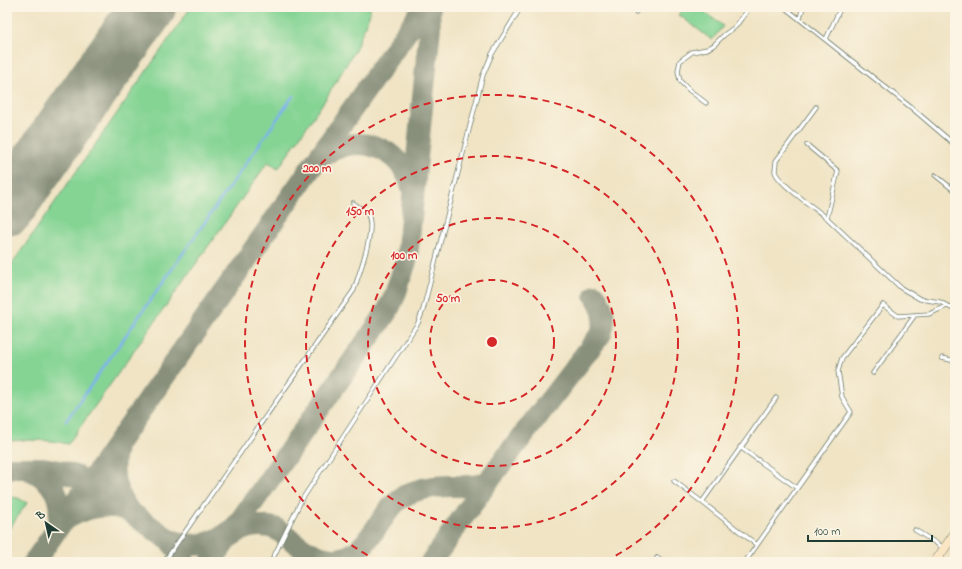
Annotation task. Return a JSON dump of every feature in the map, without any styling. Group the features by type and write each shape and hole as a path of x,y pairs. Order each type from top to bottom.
{"street":[{"path":"935,562 955,533"}],"lane":[{"path":"271,562 301,501 418,323 423,310 482,75 492,54 521,7"},
{"path":"636,12 639,7"},
{"path":"706,103 680,81 678,71 680,61 692,52 707,49 714,45 735,27 750,7"},
{"path":"784,7 800,18 955,144"},
{"path":"800,18 803,7"},
{"path":"826,39 841,7"},
{"path":"816,107 776,161 775,171 777,177 827,218 901,288 920,299 935,300 955,310"},
{"path":"807,145 838,171 827,218"},
{"path":"935,175 955,191"},
{"path":"164,562 354,290 369,238 370,225 367,214 353,203"},
{"path":"745,562 851,412 842,397 838,371 842,358 883,305 898,316 928,314 947,306"},
{"path":"874,373 915,315"},
{"path":"942,358 955,361"},
{"path":"702,502 776,398"},
{"path":"740,447 797,488"},
{"path":"674,481 757,545"},
{"path":"915,530 944,548"},
{"path":"656,558 663,562"}],"green space":[{"path":"191,7 370,7 370,13 355,50 327,97 278,169 268,162 68,444 30,440 7,441 7,271"},
{"path":"685,7 698,7 723,26 712,40 679,15"},
{"path":"7,497 18,498 27,503 7,532"}],"waterway":[{"path":"66,421 293,96"}],"taxiway":[{"path":"34,562 424,7"},
{"path":"211,562 378,325 388,310 395,295 407,258 430,27 429,7"},
{"path":"320,158 334,150 348,145 363,144 376,147 388,153 399,162 407,175 413,190"},
{"path":"431,562 494,473 600,335 604,315 601,305 595,295"},
{"path":"116,447 114,455 114,479 122,501 127,508"},
{"path":"7,468 43,468 60,471 78,477 89,483 168,539 177,549 184,562"},
{"path":"28,469 45,479 56,493 60,509 57,529"},
{"path":"228,538 239,531 250,527 262,526 275,528 303,548 318,556 334,559 346,557 365,543 395,503 404,496 421,489 433,487 480,485 489,480 494,474"},
{"path":"64,520 86,509 102,506 110,506 126,510"},
{"path":"168,539 186,544 202,544 217,540 232,530"}],"runway":[{"path":"7,208 148,7"}]}
